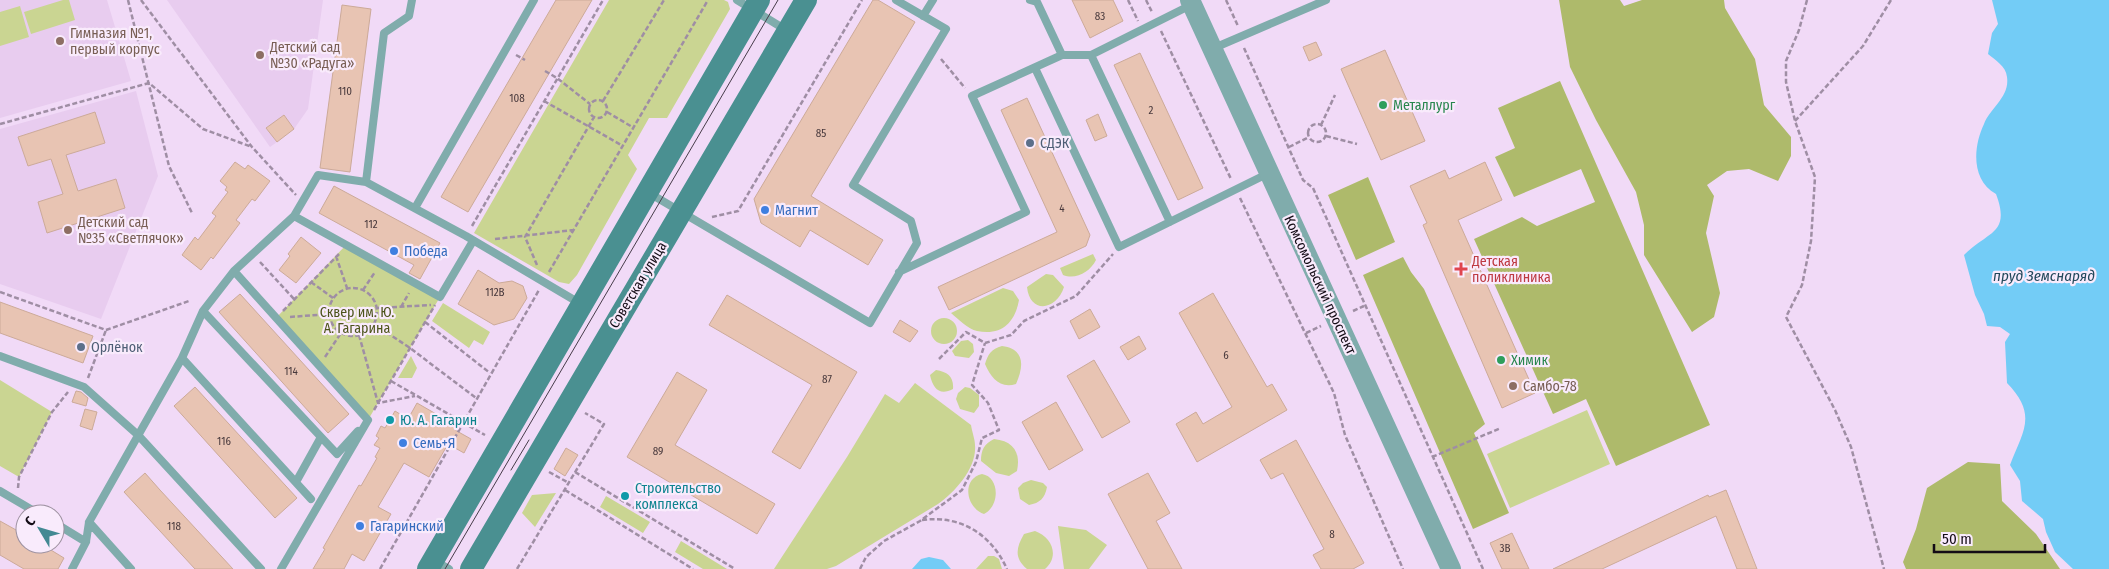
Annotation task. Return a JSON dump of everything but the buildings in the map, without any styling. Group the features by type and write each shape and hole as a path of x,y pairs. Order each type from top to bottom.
{"main road":[{"name":"Советская улица","path":"471,569 689,216 806,0"},
{"path":"436,566 582,304 647,192 750,3"}],"street":[{"name":"Комсомольский проспект","path":"1191,2 1451,569"}],"lane":[{"path":"366,182 384,33 410,16 412,0"},
{"path":"415,208 534,0"},
{"path":"647,192 870,322 916,242 911,221 853,185 946,29 896,0"},
{"path":"923,16 933,0"},
{"path":"1030,0 1037,2 1062,55"},
{"path":"1212,49 1326,0"},
{"path":"899,272 1026,212 972,96 1062,55 1091,54 1157,22 1191,2"},
{"path":"750,3 788,31"},
{"path":"1091,54 1170,222"},
{"path":"1034,68 1119,247 1269,173"},
{"path":"72,569 86,542 89,522 182,358 202,311 234,271 294,216 318,175 366,182 466,236 582,304"},
{"path":"294,216 440,297 473,241"},
{"path":"234,271 368,420"},
{"path":"202,311 336,454 368,420"},
{"path":"0,356 84,387 138,435 261,569"},
{"path":"182,358 310,499"},
{"path":"281,569 368,420"},
{"path":"296,482 321,437"},
{"path":"0,491 22,504"},
{"path":"89,522 131,569"},
{"path":"65,529 86,542"}],"path":[{"path":"128,0 170,166 192,213"},
{"path":"141,0 252,147 303,202"},
{"path":"466,236 603,0"},
{"path":"603,101 664,0"},
{"path":"380,569 455,440 462,422 490,373 708,0"},
{"path":"689,216 738,210 862,0"},
{"path":"1128,0 1142,29"},
{"path":"1146,0 1334,393 1345,434 1403,569"},
{"path":"1226,0 1243,36 1242,44 1304,180 1313,188 1482,569"},
{"path":"1806,0 1799,30 1786,61 1786,82 1796,121 1815,177 1812,240 1802,285 1786,317 1835,410 1851,448 1884,569"},
{"path":"1796,121 1863,46 1891,0"},
{"path":"934,50 972,96"},
{"path":"545,72 557,78 590,104"},
{"path":"0,124 149,83"},
{"path":"149,83 203,129 252,147"},
{"path":"1321,125 1335,96"},
{"path":"595,100 603,101 607,106 607,112 600,118 594,117 590,112 590,104 595,100"},
{"path":"544,101 623,146"},
{"path":"607,112 634,128"},
{"path":"525,237 594,117"},
{"path":"1321,125 1325,128 1326,136 1322,141 1316,143 1309,137 1308,131 1312,126 1321,125"},
{"path":"1326,136 1357,144"},
{"path":"1289,147 1309,137"},
{"path":"473,241 525,237 574,230"},
{"path":"525,237 544,281"},
{"path":"276,318 346,245"},
{"path":"939,359 966,332 985,343 1011,335 1024,321 1076,296 1119,247"},
{"path":"253,254 294,299"},
{"path":"336,256 347,288"},
{"path":"363,290 380,264"},
{"path":"311,282 333,298"},
{"path":"401,306 415,283"},
{"path":"347,288 363,290 372,296 376,308 374,324 369,330 359,335 349,336 341,333 332,325 329,314 333,298 338,292 347,288"},
{"path":"0,292 106,330 189,301"},
{"path":"368,420 435,305 376,308"},
{"path":"1353,311 1364,306"},
{"path":"276,318 329,314"},
{"path":"425,322 490,373"},
{"path":"374,324 410,348 476,398"},
{"path":"1305,334 1325,324"},
{"path":"84,387 106,330"},
{"path":"319,366 341,333"},
{"path":"359,335 378,403"},
{"path":"860,569 866,557 884,541 920,521 962,490 976,462 982,438 999,430 988,403 972,385 985,343"},
{"path":"391,381 488,437"},
{"path":"17,501 19,477 52,412 76,384"},
{"path":"378,403 417,396"},
{"path":"517,569 604,424 584,413 590,405"},
{"path":"1432,457 1501,428"},
{"path":"549,472 569,483"},
{"path":"575,472 735,569"},
{"path":"564,490 693,569"},
{"path":"920,521 935,519 945,521 964,525 982,534 997,550 1007,569"}],"shaded area":[{"name":"Гимназия №1, первый корпус","path":"0,0 107,0 131,81 0,118"},
{"name":"Детский сад №30 «Радуга»","path":"167,0 323,0 308,109 294,129 284,115 267,128 277,142 270,147"},
{"name":"Детский сад №35 «Светлячок»","path":"136,91 158,176 101,319 0,284 0,129"}],"green space":[{"path":"63,0 69,0 75,20 31,34 24,12"},
{"path":"609,0 724,0 728,2 730,9 667,118 649,118 628,155 637,169 577,275 569,284 559,282 474,233"},
{"path":"1559,0 1620,0 1624,6 1642,0 1724,0 1725,8 1755,59 1764,105 1791,137 1791,156 1778,181 1749,169 1727,171 1707,185 1714,196 1706,233 1720,293 1714,317 1692,332 1644,255 1644,225 1636,192 1596,120 1570,67"},
{"path":"20,6 29,37 0,46 0,12"},
{"path":"1560,81 1710,425 1616,466 1586,399 1553,414 1474,239 1522,217 1537,226 1595,202 1581,169 1514,197 1495,157 1515,148 1498,108"},
{"path":"1368,177 1395,242 1356,260 1328,195"},
{"name":"Сквер им. Ю. А. Гагарина","path":"346,245 440,297 368,420 276,318"},
{"path":"1093,254 1096,260 1082,274 1078,276 1063,275 1060,268"},
{"path":"1403,257 1411,272 1424,289 1485,424 1474,433 1509,513 1473,529 1363,275"},
{"path":"1046,274 1053,275 1064,287 1056,301 1044,306 1033,302 1027,287"},
{"path":"1003,288 1013,291 1019,300 1014,315 1006,326 1000,329 993,332 977,331 951,313"},
{"path":"443,303 490,332 483,345 474,340 469,348 432,321"},
{"path":"944,318 953,322 957,331 953,340 944,344 935,340 931,331 935,322"},
{"path":"968,340 973,344 974,352 969,358 955,356 952,351 961,341"},
{"path":"1002,346 1015,351 1021,359 1016,384 1001,384 993,378 985,364 990,352"},
{"path":"411,356 417,368 412,378 398,378"},
{"path":"936,370 944,372 951,378 953,389 944,392 935,387 930,375"},
{"path":"0,380 52,412 19,477 0,466"},
{"path":"915,383 971,425 975,443 975,454 964,479 938,504 836,566 827,569 774,569 847,457 885,394 899,403"},
{"path":"965,387 970,388 979,395 979,406 974,413 960,409 956,399 958,393"},
{"path":"1587,410 1610,464 1510,508 1487,454"},
{"path":"994,439 1011,445 1016,453 1018,458 1017,471 1009,476 996,473 981,461 984,448"},
{"path":"1968,462 2000,464 2002,501 2036,534 2060,569 1906,569 1903,562 1916,529 1927,488"},
{"path":"982,474 992,480 996,492 993,505 984,514 973,506 968,494 971,482 975,477"},
{"path":"1031,480 1043,483 1047,487 1041,499 1029,505 1020,499 1018,488 1023,483"},
{"path":"556,493 535,527 522,513 532,495"},
{"path":"606,496 650,522 643,533 600,507"},
{"path":"1058,526 1086,530 1107,545 1089,569 1064,569"},
{"path":"1035,531 1046,538 1052,547 1052,558 1050,564 1045,569 1027,569 1018,557 1019,544 1024,534"},
{"path":"681,541 727,569 703,569 675,552"},
{"path":"988,556 994,556 999,559 1002,569 976,569"}],"water":[{"name":"пруд Земснаряд","path":"1992,0 2109,0 2109,569 2073,569 2055,552 2046,532 2043,519 2022,501 2020,481 2010,465 2023,433 2025,414 2017,394 2007,383 2005,342 2010,334 2000,327 1987,326 1984,314 1975,295 1964,255 1995,230 1999,225 2001,217 1996,194 1988,188 1978,172 1976,153 1980,133 1987,118 2006,91 2007,84 2005,70 1988,54 1992,33 1998,24"},
{"path":"929,557 943,560 951,569 912,569 921,559"}],"tram line":[{"path":"445,569 778,0"},
{"path":"511,470 529,440"}],"place":[{"name":"Гимназия №1, первый корпус","path":"60,41"},
{"name":"Детский сад №30 «Радуга»","path":"260,55"},
{"name":"Металлург","path":"1383,105"},
{"name":"СДЭК","path":"1030,143"},
{"name":"Магнит","path":"765,210"},
{"name":"Детский сад №35 «Светлячок»","path":"68,230"},
{"name":"Победа","path":"394,251"},
{"name":"Детская поликлиника","path":"1461,269"},
{"name":"Орлёнок","path":"81,347"},
{"name":"Химик","path":"1501,360"},
{"name":"Самбо-78","path":"1513,386"},
{"name":"Ю. А. Гагарин","path":"390,420"},
{"name":"Семь+Я","path":"403,443"},
{"name":"Строительство комплекса","path":"625,496"},
{"name":"Гагаринский","path":"360,526"}]}
